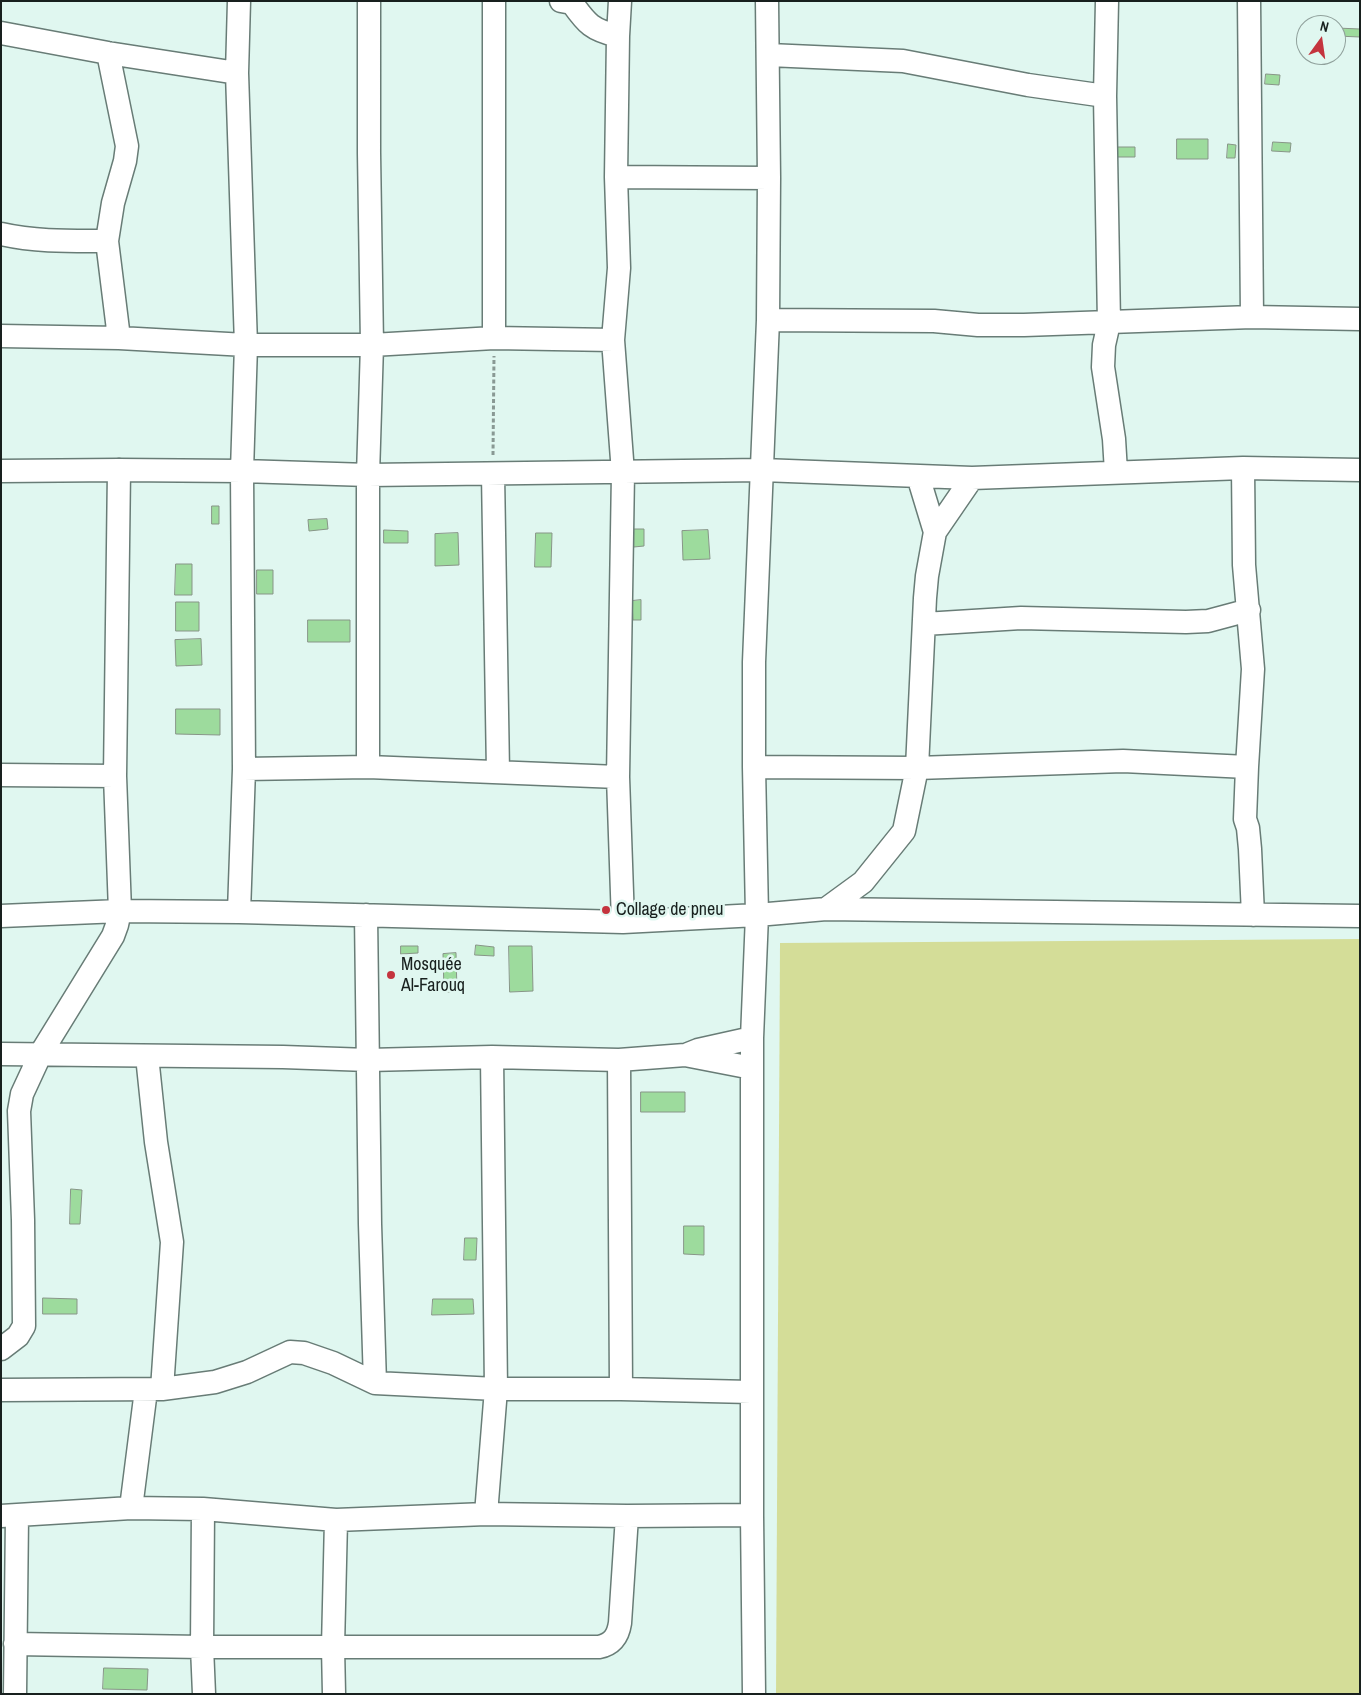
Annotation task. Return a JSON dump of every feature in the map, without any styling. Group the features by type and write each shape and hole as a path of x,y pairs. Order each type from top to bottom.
{"street":[{"path":"239,1 237,73 246,345 242,471 244,769 239,912"},
{"path":"368,767 368,475 372,344 369,1"},
{"path":"494,1 494,338"},
{"path":"620,1 616,177 619,268 614,340 623,473 618,777 623,922"},
{"path":"754,1694 752,1038 757,915 754,662 768,320 769,55 767,1"},
{"path":"1107,1 1105,96 1109,323 1104,346 1103,367 1114,439 1116,472"},
{"path":"1249,1 1252,317"},
{"path":"570,2 587,23 604,33 618,36"},
{"path":"1,33 108,53 237,73"},
{"path":"108,53 126,146 125,161 113,203 107,241 119,338"},
{"path":"769,55 903,61 1028,85 1105,96"},
{"path":"616,177 769,178"},
{"path":"1,234 26,239 55,241 107,241"},
{"path":"768,320 934,321 978,325 1109,323 1252,317 1360,319"},
{"path":"1,336 119,338 246,345 372,344 494,338 614,340"},
{"path":"1243,468 1244,565 1249,610 1252,669 1245,819 1248,828 1250,850 1253,915"},
{"path":"1,471 242,471 368,475 762,470 972,478 1243,468 1360,470"},
{"path":"1,1349 18,1336 24,1326 19,1111 22,1094 41,1053 113,936 120,911 115,776 119,470"},
{"path":"493,474 498,772"},
{"path":"918,476 935,532"},
{"path":"826,909 863,882 904,831 917,768 927,576 935,532 972,478"},
{"path":"924,624 1021,618 1186,622 1208,621 1249,610"},
{"path":"754,767 917,768 1123,761 1247,767"},
{"path":"244,769 368,767 618,777"},
{"path":"1,775 115,776"},
{"path":"1,916 120,911 239,912 623,922 757,915 826,909 1360,916"},
{"path":"366,915 370,1224 375,1383"},
{"path":"685,1055 698,1050 752,1038"},
{"path":"1,1054 41,1053 368,1060 492,1057 619,1060 685,1055 752,1068"},
{"path":"131,1508 154,1390 172,1242 156,1142 147,1056"},
{"path":"486,1514 496,1389 492,1057"},
{"path":"619,1060 622,1388"},
{"path":"1,1390 154,1390 215,1382 247,1372 281,1356 298,1352 333,1363 375,1383 496,1389 622,1388 752,1392"},
{"path":"15,1694 15,1644 9,1516 131,1508 203,1509 336,1520 486,1514 752,1515"},
{"path":"203,1509 202,1647 204,1694"},
{"path":"15,1644 202,1647 578,1648 606,1646 614,1640 620,1623 626,1516"},
{"path":"334,1694 336,1520"}],"path":[{"path":"493,474 494,338"}],"green space":[{"path":"1360,939 1360,1694 776,1694 780,943"}],"building":[{"path":"1346,28 1360,29 1360,37 1346,36"},
{"path":"1266,74 1280,75 1279,85 1265,84"},
{"path":"1177,139 1208,139 1208,159 1177,159"},
{"path":"1273,142 1291,143 1290,152 1272,151"},
{"path":"1228,144 1236,145 1235,158 1227,158"},
{"path":"1117,147 1135,147 1135,157 1117,157"},
{"path":"212,506 219,506 219,524 212,524"},
{"path":"327,519 328,529 309,531 308,520"},
{"path":"634,529 644,529 644,546 634,547"},
{"path":"384,530 408,531 408,543 384,543"},
{"path":"708,530 710,559 683,560 682,531"},
{"path":"458,533 459,565 435,566 435,534"},
{"path":"536,533 552,533 551,567 535,567"},
{"path":"176,564 192,564 192,595 175,595"},
{"path":"257,570 273,570 273,594 257,594"},
{"path":"641,600 641,620 633,620 632,601"},
{"path":"176,602 199,602 199,631 176,631"},
{"path":"308,620 350,620 350,642 308,642"},
{"path":"201,639 202,665 176,666 175,640"},
{"path":"176,709 220,709 220,735 176,734"},
{"path":"476,945 494,947 494,956 475,955"},
{"path":"401,946 418,946 418,953 401,954"},
{"path":"509,946 532,946 533,991 510,992"},
{"path":"456,953 457,992 444,992 443,954"},
{"path":"641,1092 685,1092 685,1112 641,1112"},
{"path":"71,1189 82,1190 80,1224 70,1224"},
{"path":"684,1226 704,1226 704,1255 684,1254"},
{"path":"465,1238 477,1238 476,1260 464,1260"},
{"path":"43,1298 77,1299 77,1314 43,1314"},
{"path":"433,1299 473,1299 474,1314 432,1315"},
{"path":"104,1668 148,1669 147,1690 103,1689"}],"place":[{"name":"Collage de pneu","path":"606,910"},
{"name":"Mosquée Al-Farouq","path":"391,975"}]}
